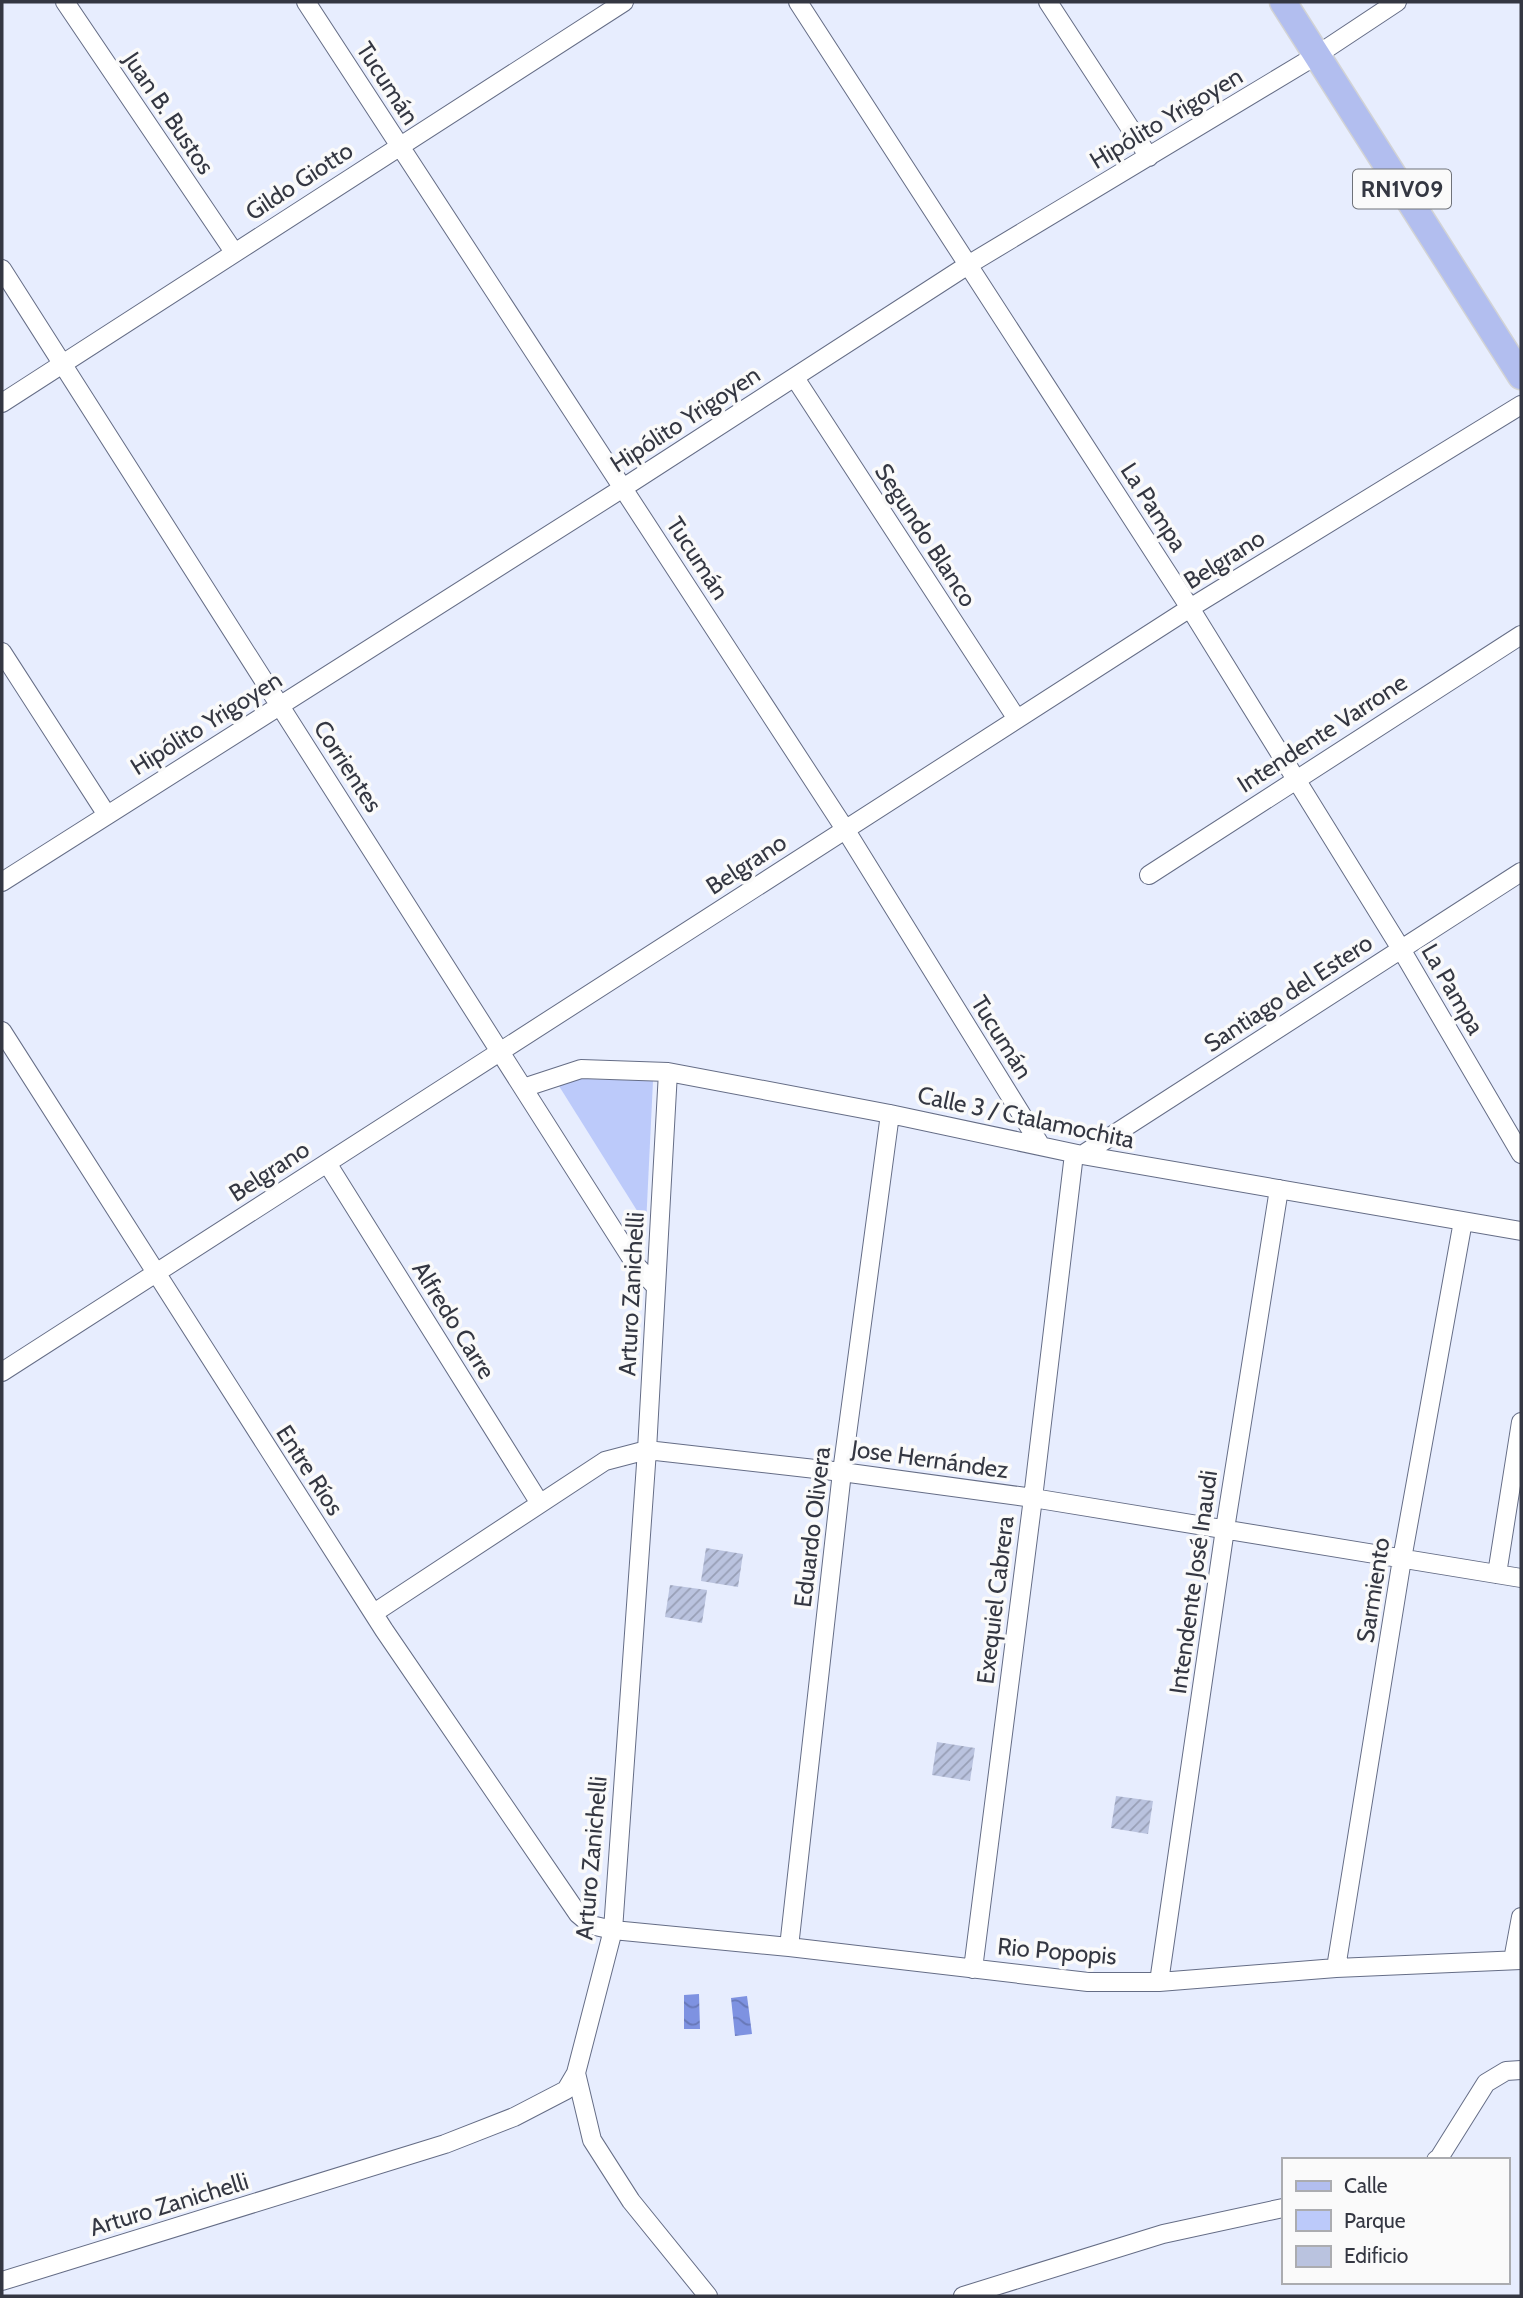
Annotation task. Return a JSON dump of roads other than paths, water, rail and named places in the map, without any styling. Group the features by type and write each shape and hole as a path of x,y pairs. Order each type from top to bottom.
{"main road":[{"name":"RN1V09","path":"1283,2 1521,376"}],"street":[{"name":"Juan B. Bustos","path":"65,2 234,252"},
{"name":"Tucumán","path":"306,2 845,829 1041,1146"},
{"name":"Gildo Giotto","path":"2,403 624,2"},
{"name":"La Pampa","path":"798,2 1191,608 1401,948 1521,1154"},
{"path":"1048,2 1149,157"},
{"name":"Hipólito Yrigoyen","path":"2,882 623,488 968,265 1317,55 1397,2"},
{"name":"Corrientes","path":"2,269 635,1264 656,1287"},
{"name":"Segundo Blanco","path":"794,378 1017,719"},
{"name":"Belgrano","path":"2,1372 1191,608 1521,405"},
{"name":"Intendente Varrone","path":"1149,875 1521,635"},
{"path":"2,652 107,815"},
{"name":"Santiago del Estero","path":"1078,1155 1521,872"},
{"name":"Entre Ríos","path":"2,1031 373,1613 578,1914 591,1925"},
{"name":"Calle 3 / Ctalamochita","path":"523,1088 581,1069 668,1072 890,1114 1078,1155 1521,1231"},
{"name":"Arturo Zanichelli","path":"2,2281 445,2144 514,2117 565,2090 576,2073 612,1930 647,1450 668,1072"},
{"name":"Eduardo Olivera","path":"789,1947 842,1472 890,1114"},
{"name":"Exequiel Cabrera","path":"973,1969 1078,1155"},
{"name":"Alfredo Carre","path":"327,1163 539,1502"},
{"name":"Intendente José Inaudi","path":"1159,1982 1225,1529 1279,1189"},
{"name":"Sarmiento","path":"1336,1968 1402,1559 1463,1221"},
{"path":"1497,1574 1521,1422"},
{"name":"Jose Hernández","path":"373,1613 605,1461 647,1450 842,1472 1033,1498 1521,1578"},
{"path":"1517,1960 1521,1917"},
{"name":"Rio Popopis","path":"591,1925 612,1930 789,1947 1088,1982 1159,1982 1336,1968 1517,1960"},
{"path":"1439,2158 1486,2083 1506,2071 1521,2070"},
{"path":"576,2073 592,2140 631,2201 708,2296"},
{"path":"963,2296 1163,2234 1282,2208"}],"water":[{"path":"699,1994 700,2029 684,2029 684,1995"},
{"path":"747,1996 752,2034 735,2036 731,1998"}]}
